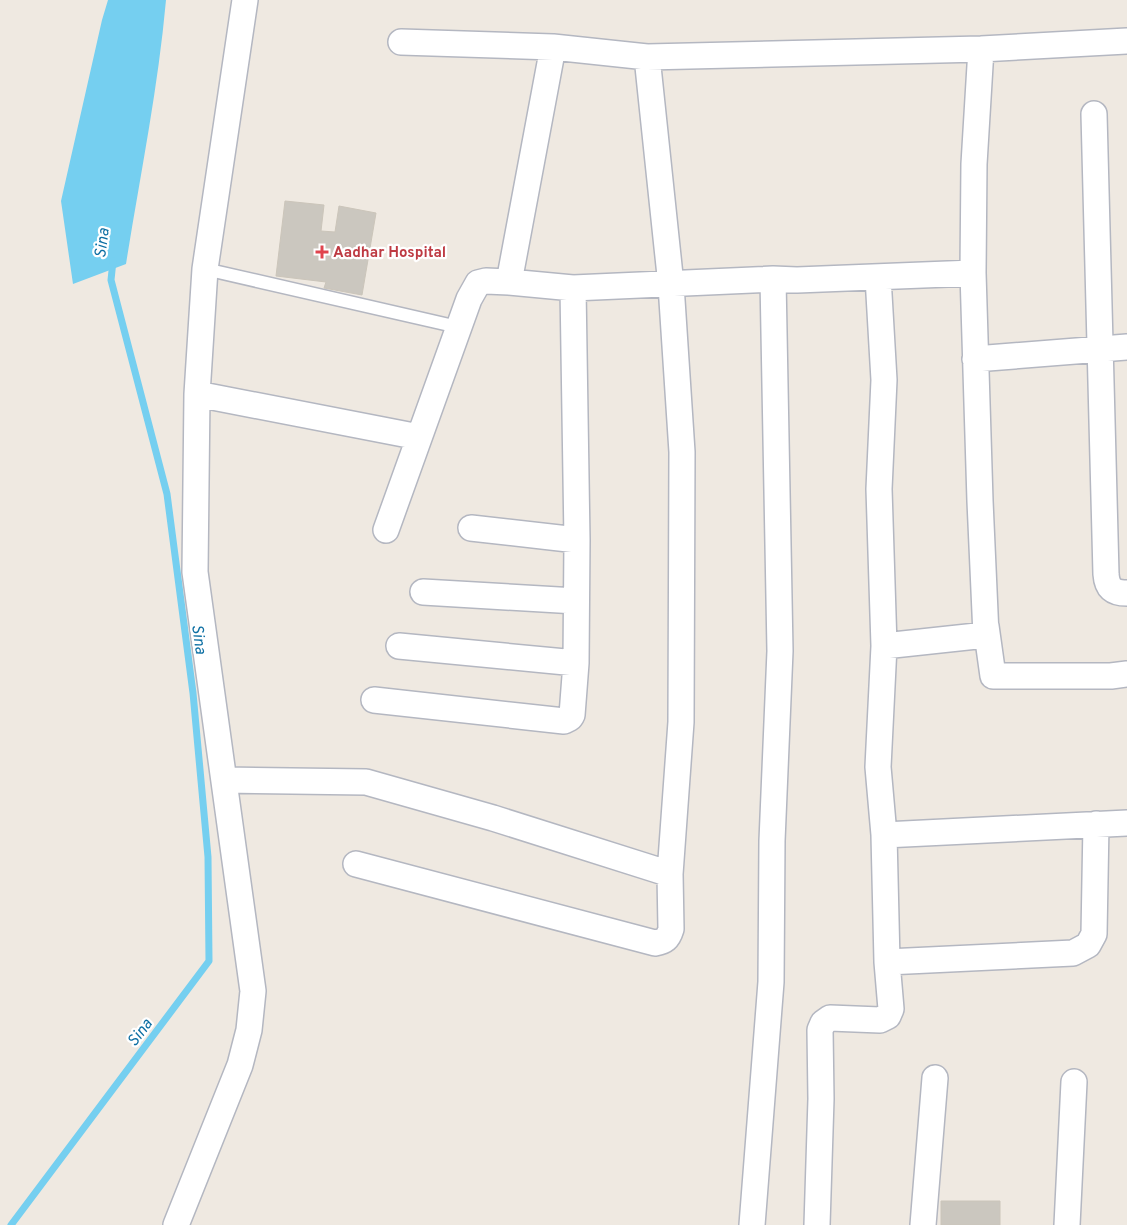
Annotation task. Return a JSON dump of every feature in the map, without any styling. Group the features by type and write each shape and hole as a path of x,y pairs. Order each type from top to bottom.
{"street":[{"path":"176,1225 240,1065 249,1030 253,991 195,572 197,394 205,269 244,0"},
{"path":"402,42 553,47 648,57 981,48 1127,41"},
{"path":"509,282 553,47"},
{"path":"884,646 986,635 973,273 974,164 981,48"},
{"path":"356,864 655,943 664,941 669,937 672,929 670,874 681,722 682,452 671,285 648,57"},
{"path":"1094,114 1106,582 1111,589 1118,593 1127,592"},
{"path":"386,530 458,326 478,283 486,281 509,282 573,288 973,273"},
{"path":"816,1225 821,1099 820,1030 823,1022 830,1018 880,1020 888,1016 891,1009 887,962 884,835 878,767 884,646 879,489 884,380 878,277"},
{"path":"752,1225 771,982 772,841 780,651 773,279"},
{"path":"374,700 567,720 572,715 576,663 577,540 573,288"},
{"path":"975,359 1127,346"},
{"path":"197,394 419,437"},
{"path":"471,528 577,540"},
{"path":"422,592 576,601"},
{"path":"986,626 992,676 1111,676 1127,674"},
{"path":"399,646 576,663"},
{"path":"224,780 366,782 493,818 670,874"},
{"path":"884,835 1127,823"},
{"path":"887,962 1073,952 1088,945 1094,934 1096,824"},
{"path":"923,1225 935,1078"},
{"path":"1067,1225 1074,1082"}],"lane":[{"path":"205,269 458,326"}],"water":[{"path":"108,0 166,0 163,33 154,99 126,264 73,284 61,201"}],"building":[{"path":"285,201 324,205 321,231 335,232 339,206 376,213 362,295 324,288 326,282 276,276"},
{"path":"941,1201 1000,1201 1000,1225 941,1225"}],"waterway":[{"name":"Sina","path":"11,1225 209,961 208,857 193,693 167,494 111,280 113,261"}],"place":[{"name":"Aadhar Hospital","path":"322,252"}]}
